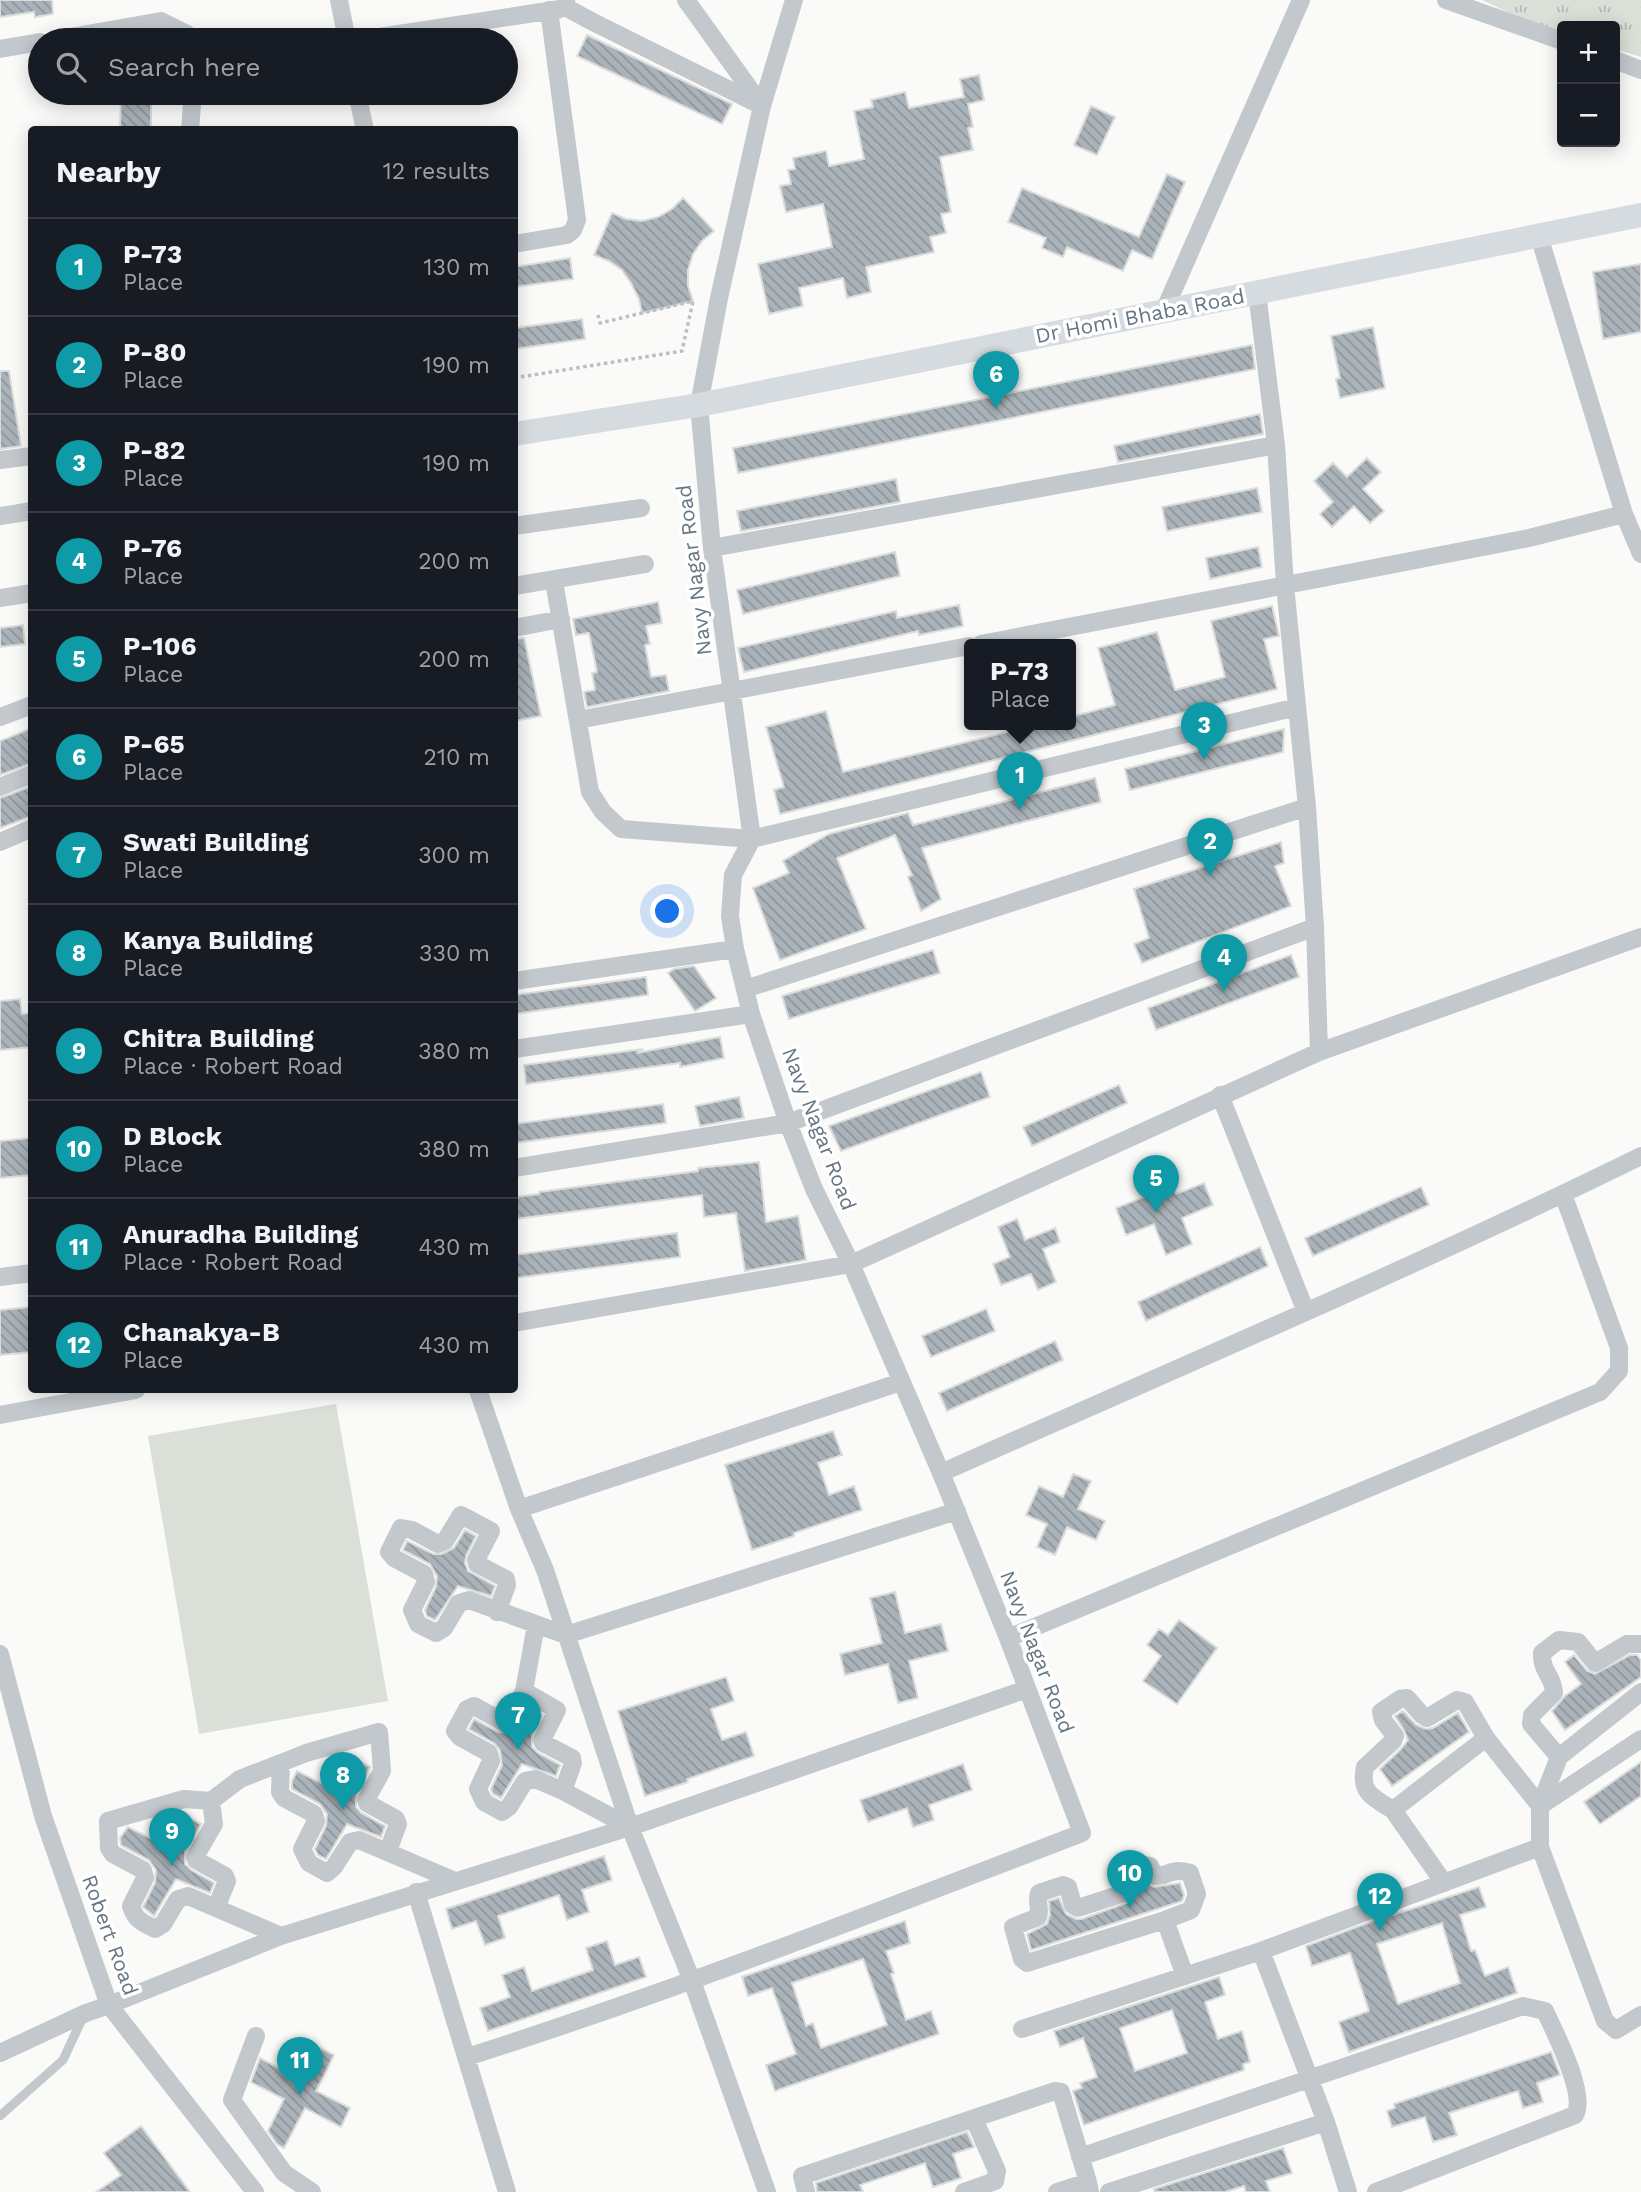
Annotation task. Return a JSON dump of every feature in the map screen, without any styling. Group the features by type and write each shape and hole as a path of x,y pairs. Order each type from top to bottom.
{"street":[{"path":"339,0 344,28"},
{"path":"686,0 762,106"},
{"name":"Navy Nagar Road","path":"692,1981 1082,1833 957,1511 851,1264 814,1189 788,1123 751,1014 735,949 730,916 733,875 752,839 712,548 699,405 719,298 762,106 794,0"},
{"path":"1164,311 1301,0"},
{"path":"1446,0 1557,39"},
{"path":"431,28 561,6 762,106"},
{"path":"518,243 567,235 573,230 577,220 561,6"},
{"path":"121,28 161,21 175,28"},
{"path":"0,49 28,44"},
{"path":"1620,62 1641,69"},
{"path":"190,126 192,105"},
{"path":"360,105 364,126"},
{"name":"Dr Homi Bhaba Road","path":"518,433 699,405 1641,215"},
{"path":"1539,236 1624,514 1641,554"},
{"path":"1257,293 1276,445 1284,585 1307,807 1315,927 1319,1052"},
{"path":"712,548 1276,445"},
{"path":"0,460 28,456"},
{"path":"518,525 641,508"},
{"path":"0,516 28,512"},
{"path":"1007,639 1529,538 1624,514"},
{"path":"518,586 645,564"},
{"path":"554,581 590,792 603,813 621,829 752,839 1297,707"},
{"path":"0,598 28,594"},
{"path":"518,627 561,619"},
{"path":"578,720 964,647"},
{"path":"0,717 28,706"},
{"path":"0,787 28,776"},
{"path":"745,989 1307,807"},
{"path":"0,842 28,830"},
{"path":"518,1167 788,1123 1315,927"},
{"path":"518,1322 851,1264 1319,1052 1641,937"},
{"path":"518,980 735,949"},
{"path":"518,1048 751,1014"},
{"path":"1220,1095 1306,1311"},
{"path":"941,1473 1306,1311 1641,1156"},
{"path":"1008,1638 1600,1392 1619,1371 1619,1348 1563,1194"},
{"path":"0,1277 28,1274"},
{"path":"519,1509 901,1382"},
{"path":"0,1415 120,1393"},
{"path":"479,1393 519,1509 545,1570 630,1827 692,1981 767,2192"},
{"path":"497,1612 508,1585 506,1579 477,1564 476,1560 491,1531 461,1515 445,1541 438,1544 412,1530 401,1528 389,1552 394,1558 424,1574 426,1582 412,1610 418,1624 436,1633 444,1628 459,1603 469,1600 497,1612 566,1635 957,1511"},
{"path":"536,1625 524,1691 510,1717 503,1722 474,1706 467,1709 455,1731 460,1737 489,1753 491,1760 478,1788 480,1796 484,1802 502,1812 509,1807 525,1781 535,1779 630,1827"},
{"path":"1559,1757 1531,1724 1532,1715 1554,1693 1554,1685 1543,1668 1542,1653 1559,1640 1578,1642 1595,1663 1627,1644 1641,1644"},
{"name":"Robert Road","path":"0,1654 43,1816 109,2005 255,2192"},
{"path":"0,2053 86,2012 281,1936 630,1827 1027,1689"},
{"path":"524,1691 557,1710 542,1740 572,1758 573,1763 563,1791"},
{"path":"1641,1692 1559,1757 1540,1806 1540,1847 1605,2021 1616,2030 1641,2015"},
{"path":"1444,1883 1393,1810 1372,1797 1363,1785 1365,1767 1395,1736 1383,1720 1381,1712 1400,1699 1407,1698 1427,1718 1457,1700 1465,1702 1486,1738 1540,1806"},
{"path":"281,1936 188,1896 178,1899 163,1924 155,1929 138,1920 131,1906 145,1878 143,1870 113,1854 109,1848 108,1821 184,1799 211,1801 240,1779 306,1753 379,1732 382,1771 366,1800 397,1819 398,1824 387,1852"},
{"path":"1393,1810 1486,1738"},
{"path":"1540,1806 1641,1739"},
{"path":"281,1763 280,1792 285,1798 314,1814 316,1821 302,1849 309,1863 327,1873 350,1842 359,1840 455,1881"},
{"path":"211,1801 214,1824 195,1857 225,1876 227,1881 216,1908"},
{"path":"1022,2029 1261,1951 1540,1847"},
{"path":"1145,1865 1150,1866 1158,1877 1177,1869 1190,1873 1197,1894 1191,1910 1165,1920 1027,1963 1022,1959 1013,1927 1038,1917 1039,1893 1063,1885 1068,1887 1073,1905 1079,1908 1124,1893 1122,1875 1145,1865"},
{"path":"416,1892 507,2192"},
{"path":"1165,1920 1185,1976"},
{"path":"1261,1951 1326,2122 1349,2192"},
{"path":"467,2057 560,2028 692,1981"},
{"path":"1080,2157 1523,2006 1545,2011 1566,2057 1578,2098 1579,2108 1575,2115 1377,2192"},
{"path":"256,2036 232,2100 284,2174 312,2192"},
{"path":"806,2192 802,2176 1055,2091 1061,2092 1089,2187 1057,2192"},
{"path":"964,2192 995,2181 997,2171 974,2119"},
{"path":"1109,2192 1326,2122"}],"lane":[{"path":"0,2116 63,2060 86,2012"}],"path":[{"path":"518,377 682,351 693,301 600,323 598,315"}],"green space":[{"path":"1482,0 1641,0 1641,57 1620,51 1620,21 1557,21 1557,31 1533,24"},
{"path":"336,1404 388,1701 199,1734 148,1436"}],"building":[{"path":"0,0 52,0 53,14 35,17 34,12 0,17"},
{"path":"587,35 732,104 722,124 577,56"},
{"path":"979,75 984,100 968,104 973,127 968,128 973,150 940,157 951,212 941,214 946,233 930,237 934,252 866,267 871,292 847,298 843,278 799,288 803,306 769,314 758,264 832,247 823,204 786,212 780,186 791,184 788,170 795,169 793,158 826,151 829,166 864,159 854,111 873,107 871,100 905,92 909,108 964,97 960,79"},
{"path":"121,105 151,105 151,126 120,126"},
{"path":"1091,106 1115,117 1097,155 1074,145"},
{"path":"1167,174 1185,182 1152,259 1132,250 1123,271 1067,247 1063,257 1042,248 1046,238 1008,222 1022,188 1139,237"},
{"path":"683,198 714,231 702,241 693,254 688,270 688,286 693,301 642,313 639,299 622,270 594,255 612,213 626,219 642,221 658,217 672,209"},
{"path":"570,258 573,279 518,286 518,266"},
{"path":"1641,264 1641,332 1603,339 1593,272"},
{"path":"582,319 585,339 518,348 518,327"},
{"path":"1373,327 1385,388 1340,398 1336,379 1340,378 1331,336"},
{"path":"1252,345 1255,369 738,473 733,448"},
{"path":"0,371 9,371 21,446 0,449"},
{"path":"1260,414 1263,434 1118,462 1114,446"},
{"path":"1367,458 1381,472 1363,489 1384,511 1370,523 1354,506 1332,527 1320,514 1333,502 1314,481 1333,463 1347,477"},
{"path":"896,479 900,502 741,531 737,511"},
{"path":"1257,488 1262,512 1167,531 1162,507"},
{"path":"1258,547 1262,567 1210,579 1206,558"},
{"path":"895,552 900,576 743,614 737,590"},
{"path":"658,602 662,623 646,626 650,644 645,645 651,677 666,675 669,691 587,707 584,692 595,690 592,673 597,672 589,633 576,635 573,619"},
{"path":"959,605 963,626 919,635 918,631 744,672 738,648 896,611 897,618"},
{"path":"1272,606 1279,636 1264,639 1277,689 780,814 774,790 784,787 766,727 826,711 843,772 1015,730 1076,730 1076,716 1115,705 1098,648 1157,632 1175,690 1225,677 1211,621"},
{"path":"23,625 25,644 0,647 0,628"},
{"path":"524,638 541,716 518,720 518,639"},
{"path":"1284,729 1283,752 1130,790 1125,769"},
{"path":"28,730 28,764 0,775 0,741"},
{"path":"1095,778 1101,802 922,848 941,899 921,911 908,877 912,875 895,835 837,858 866,929 780,960 753,888 789,873 783,861 829,834 908,813 913,825"},
{"path":"28,788 28,818 0,828 0,798"},
{"path":"1281,842 1284,863 1275,866 1291,906 1142,963 1134,944 1149,938 1134,889"},
{"path":"933,950 940,973 789,1019 782,996"},
{"path":"1291,955 1299,977 1156,1030 1148,1008"},
{"path":"694,966 716,998 695,1011 668,973 674,969"},
{"path":"646,977 648,995 518,1013 518,994"},
{"path":"20,999 22,1014 28,1013 28,1047 0,1050 0,1001"},
{"path":"720,1037 724,1058 680,1067 680,1063 526,1084 524,1065 643,1049 637,1053"},
{"path":"981,1072 990,1097 841,1151 829,1126"},
{"path":"1119,1085 1127,1103 1032,1146 1023,1127"},
{"path":"739,1097 744,1118 700,1126 695,1106"},
{"path":"663,1104 666,1123 518,1142 518,1123"},
{"path":"28,1138 28,1175 0,1178 0,1141"},
{"path":"759,1162 766,1222 798,1216 806,1260 745,1271 736,1213 704,1217 702,1195 518,1218 518,1197 698,1171 698,1168"},
{"path":"1165,1166 1176,1194 1204,1183 1213,1205 1182,1218 1192,1244 1166,1255 1154,1224 1126,1235 1116,1208 1149,1195 1141,1176"},
{"path":"1421,1187 1429,1205 1313,1256 1305,1238"},
{"path":"1017,1219 1025,1240 1055,1228 1060,1242 1043,1249 1056,1282 1038,1290 1031,1274 1001,1285 993,1264 1010,1257 998,1227"},
{"path":"677,1233 680,1257 518,1277 518,1254"},
{"path":"1260,1247 1268,1266 1146,1321 1138,1302"},
{"path":"28,1307 28,1352 0,1355 0,1310"},
{"path":"986,1309 995,1331 931,1357 922,1336"},
{"path":"1055,1341 1063,1360 947,1411 939,1393"},
{"path":"833,1431 842,1455 818,1463 829,1495 854,1486 862,1510 752,1550 725,1465"},
{"path":"1073,1474 1091,1481 1078,1509 1105,1521 1096,1540 1067,1527 1055,1555 1037,1547 1047,1524 1026,1515 1039,1486 1063,1497"},
{"path":"465,1530 476,1536 466,1556 468,1571 495,1586 491,1596 458,1586 435,1620 427,1616 425,1610 436,1587 437,1576 430,1564 403,1550 407,1541 433,1554 442,1554 454,1548"},
{"path":"895,1592 905,1633 941,1624 948,1651 909,1661 918,1698 898,1703 888,1664 845,1675 840,1654 882,1643 870,1598"},
{"path":"1179,1620 1217,1648 1177,1704 1143,1681 1161,1656 1147,1645 1159,1629 1168,1635"},
{"path":"1574,1655 1587,1671 1595,1674 1630,1655 1637,1655 1641,1661 1641,1677 1565,1730 1552,1711 1565,1696 1581,1684 1565,1662"},
{"path":"726,1677 734,1701 711,1709 722,1740 746,1732 754,1756 645,1796 618,1711"},
{"path":"529,1707 542,1715 532,1735 532,1747 560,1765 556,1776 522,1764 501,1798 493,1794 491,1789 502,1765 500,1750 494,1743 469,1729 474,1719 498,1732 508,1732 521,1723"},
{"path":"1403,1711 1416,1725 1426,1729 1433,1728 1458,1713 1469,1732 1392,1786 1380,1769 1408,1740 1395,1716"},
{"path":"352,1758 370,1767 356,1795 356,1807 361,1813 385,1826 381,1837 347,1824 326,1859 318,1855 315,1849 326,1826 327,1814 320,1804 292,1789 292,1781 297,1771 335,1790"},
{"path":"1641,1762 1641,1796 1600,1824 1584,1802"},
{"path":"963,1764 972,1790 929,1805 934,1820 913,1827 907,1808 868,1822 860,1800"},
{"path":"180,1813 201,1824 185,1852 185,1864 214,1883 210,1893 176,1879 154,1916 143,1907 155,1883 156,1870 149,1860 121,1845 120,1838 128,1827 164,1845"},
{"path":"604,1856 612,1880 582,1890 589,1912 567,1920 559,1895 498,1916 505,1938 485,1945 476,1921 452,1929 446,1909"},
{"path":"1143,1878 1154,1887 1180,1883 1184,1895 1182,1901 1031,1950 1027,1934 1047,1924 1050,1915 1049,1901 1059,1898 1066,1914 1082,1919 1132,1901 1135,1895 1133,1883"},
{"path":"1479,1887 1486,1907 1460,1915 1471,1951 1475,1950 1485,1976 1508,1967 1517,1993 1349,2052 1339,2022 1369,2011 1350,1953 1312,1966 1306,1946","holes":["1442,1923 1460,1983 1398,2004 1377,1944"]},
{"path":"905,1921 910,1943 886,1951 894,1973 891,1974 906,2020 931,2011 939,2034 775,2091 766,2065 796,2054 772,1988 748,1996 742,1977","holes":["863,1959 887,2025 821,2048 813,2023 806,2026 792,1983"]},
{"path":"607,1941 615,1965 639,1957 646,1977 488,2031 480,2008 510,1997 502,1975 524,1967 532,1991 593,1970 586,1948"},
{"path":"1219,1977 1225,1995 1205,2002 1218,2039 1242,2031 1250,2062 1243,2064 1244,2070 1084,2125 1073,2091 1082,2088 1080,2083 1097,2077 1083,2038 1060,2047 1054,2031","holes":["1172,2010 1187,2053 1135,2071 1120,2028"]},
{"path":"309,2043 334,2055 316,2091 350,2108 341,2127 305,2108 284,2148 277,2144 268,2131 284,2099 251,2082 260,2058 292,2075"},
{"path":"1551,2052 1560,2075 1537,2083 1543,2102 1523,2108 1518,2091 1449,2113 1457,2135 1433,2142 1425,2117 1392,2127 1387,2111 1395,2108 1394,2104"},
{"path":"141,2126 190,2192 96,2192 121,2175 104,2153"},
{"path":"967,2132 974,2147 953,2154 961,2178 933,2187 925,2163 860,2185 863,2192 817,2192 816,2183"},
{"path":"1283,2148 1292,2173 1266,2181 1270,2192 1246,2192 1244,2186 1225,2192 1155,2192 1154,2189"}],"place":[{"name":"P-65","path":"996,409"},
{"name":"P-82","path":"1204,760"},
{"name":"P-73","path":"1020,810"},
{"name":"P-80","path":"1210,876"},
{"name":"P-76","path":"1224,992"},
{"name":"P-106","path":"1156,1213"},
{"name":"Swati Building","path":"518,1750"},
{"name":"Kanya Building","path":"343,1810"},
{"name":"Chitra Building","path":"172,1866"},
{"name":"D Block","path":"1130,1908"},
{"name":"Chanakya-B","path":"1380,1931"},
{"name":"Anuradha Building","path":"300,2095"}]}
